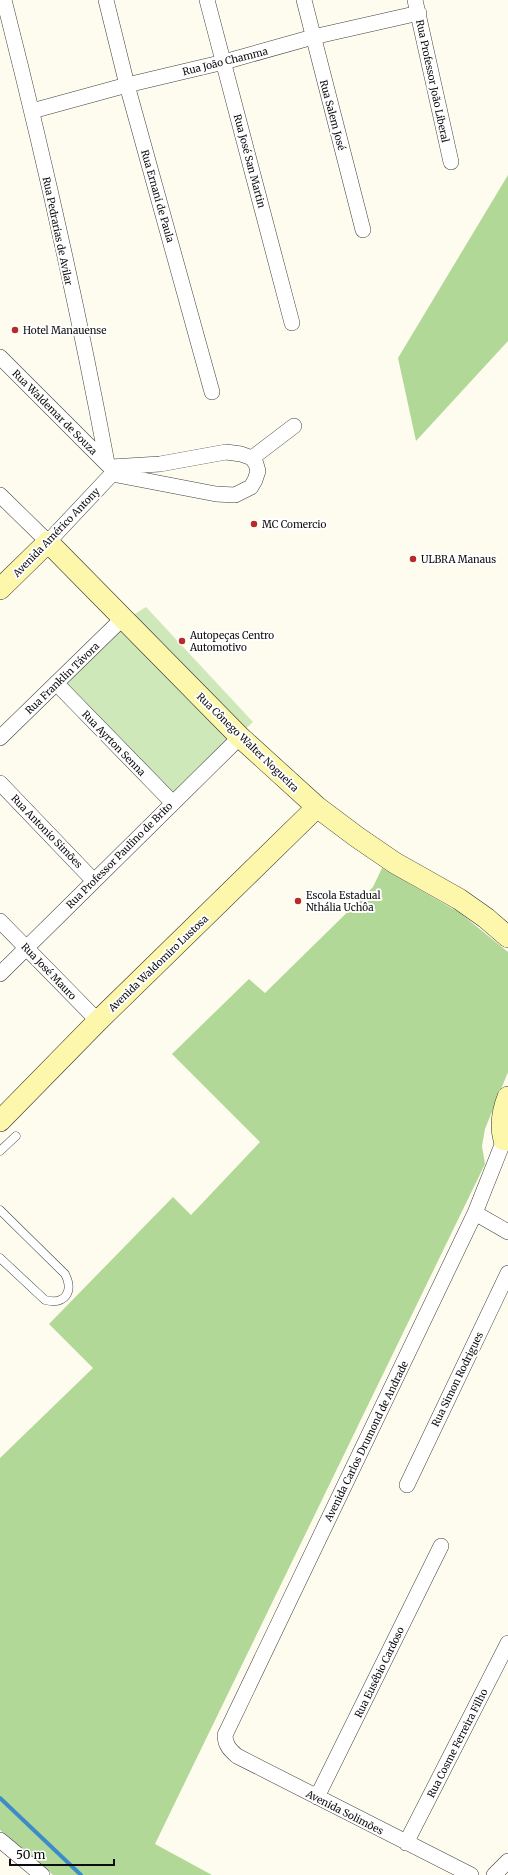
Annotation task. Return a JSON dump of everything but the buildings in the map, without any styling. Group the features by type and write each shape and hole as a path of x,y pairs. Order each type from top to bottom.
{"street":[{"name":"Rua Pedrarias de Avilar","path":"4,0 32,111 110,468"},
{"name":"Rua Ernani de Paula","path":"106,0 127,85 212,392"},
{"name":"Rua José San Martin","path":"207,0 292,323"},
{"name":"Rua Salem José","path":"304,0 363,230"},
{"name":"Rua João Chamma","path":"32,111 127,85 224,62 417,6"},
{"name":"Rua Professor João Liberal","path":"417,6 451,162"},
{"name":"Rua Waldemar de Souza","path":"0,357 110,468"},
{"path":"252,458 294,426"},
{"path":"226,452 241,454 252,458 258,471 251,487 235,494 216,494 110,468 160,464 226,452"},
{"name":"Avenida Américo Antony","path":"0,589 48,542 110,468"},
{"name":"Rua Cônego Walter Nogueira","path":"0,496 48,542 240,737 317,807 357,837 396,863 459,899 486,918 508,937"},
{"name":"Rua Franklin Távora","path":"0,738 123,618"},
{"name":"Rua Ayrton Senna","path":"56,683 172,802"},
{"name":"Rua Professor Paulino de Brito","path":"0,974 172,802 240,737"},
{"name":"Rua Antonio Simões","path":"0,783 94,880"},
{"name":"Avenida Waldomiro Lustosa","path":"0,1121 98,1021 317,807"},
{"name":"Rua José Mauro","path":"0,921 98,1021"},
{"name":"Avenida Carlos Drumond de Andrade","path":"225,1741 227,1728 475,1213 506,1138 501,1126 502,1115 508,1097"},
{"path":"475,1213 508,1232"},
{"name":"Rua Simon Rodrigues","path":"407,1485 508,1273"},
{"name":"Rua Eusébio Cardoso","path":"317,1797 441,1546"},
{"name":"Rua Cosme Ferreira Filho","path":"406,1843 508,1643"},
{"name":"Avenida Solimões","path":"225,1741 229,1749 237,1756 471,1875"},
{"path":"0,1840 42,1875"},
{"path":"494,1875 508,1861"}],"lane":[{"path":"0,1151 16,1136"},
{"path":"0,1210 65,1274 69,1283 68,1292 63,1299 53,1302 45,1300 0,1258"}],"green space":[{"path":"508,175 508,341 416,441 398,358"},
{"path":"146,607 253,722 173,798 61,682 130,617"},
{"path":"382,868 460,913 508,952 508,1072 485,1129 482,1146 485,1164 155,1844 212,1875 53,1875 0,1830 0,1458 93,1368 49,1324 173,1197 191,1215 260,1142 172,1054 249,979 265,993 373,887"}],"waterway":[{"path":"0,1798 81,1875"}],"place":[{"name":"Hotel Manauense","path":"15,330"},
{"name":"MC Comercio","path":"254,524"},
{"name":"ULBRA Manaus","path":"413,559"},
{"name":"Autopeças Centro Automotivo","path":"182,641"},
{"name":"Escola Estadual Nthália Uchôa","path":"298,901"}]}
